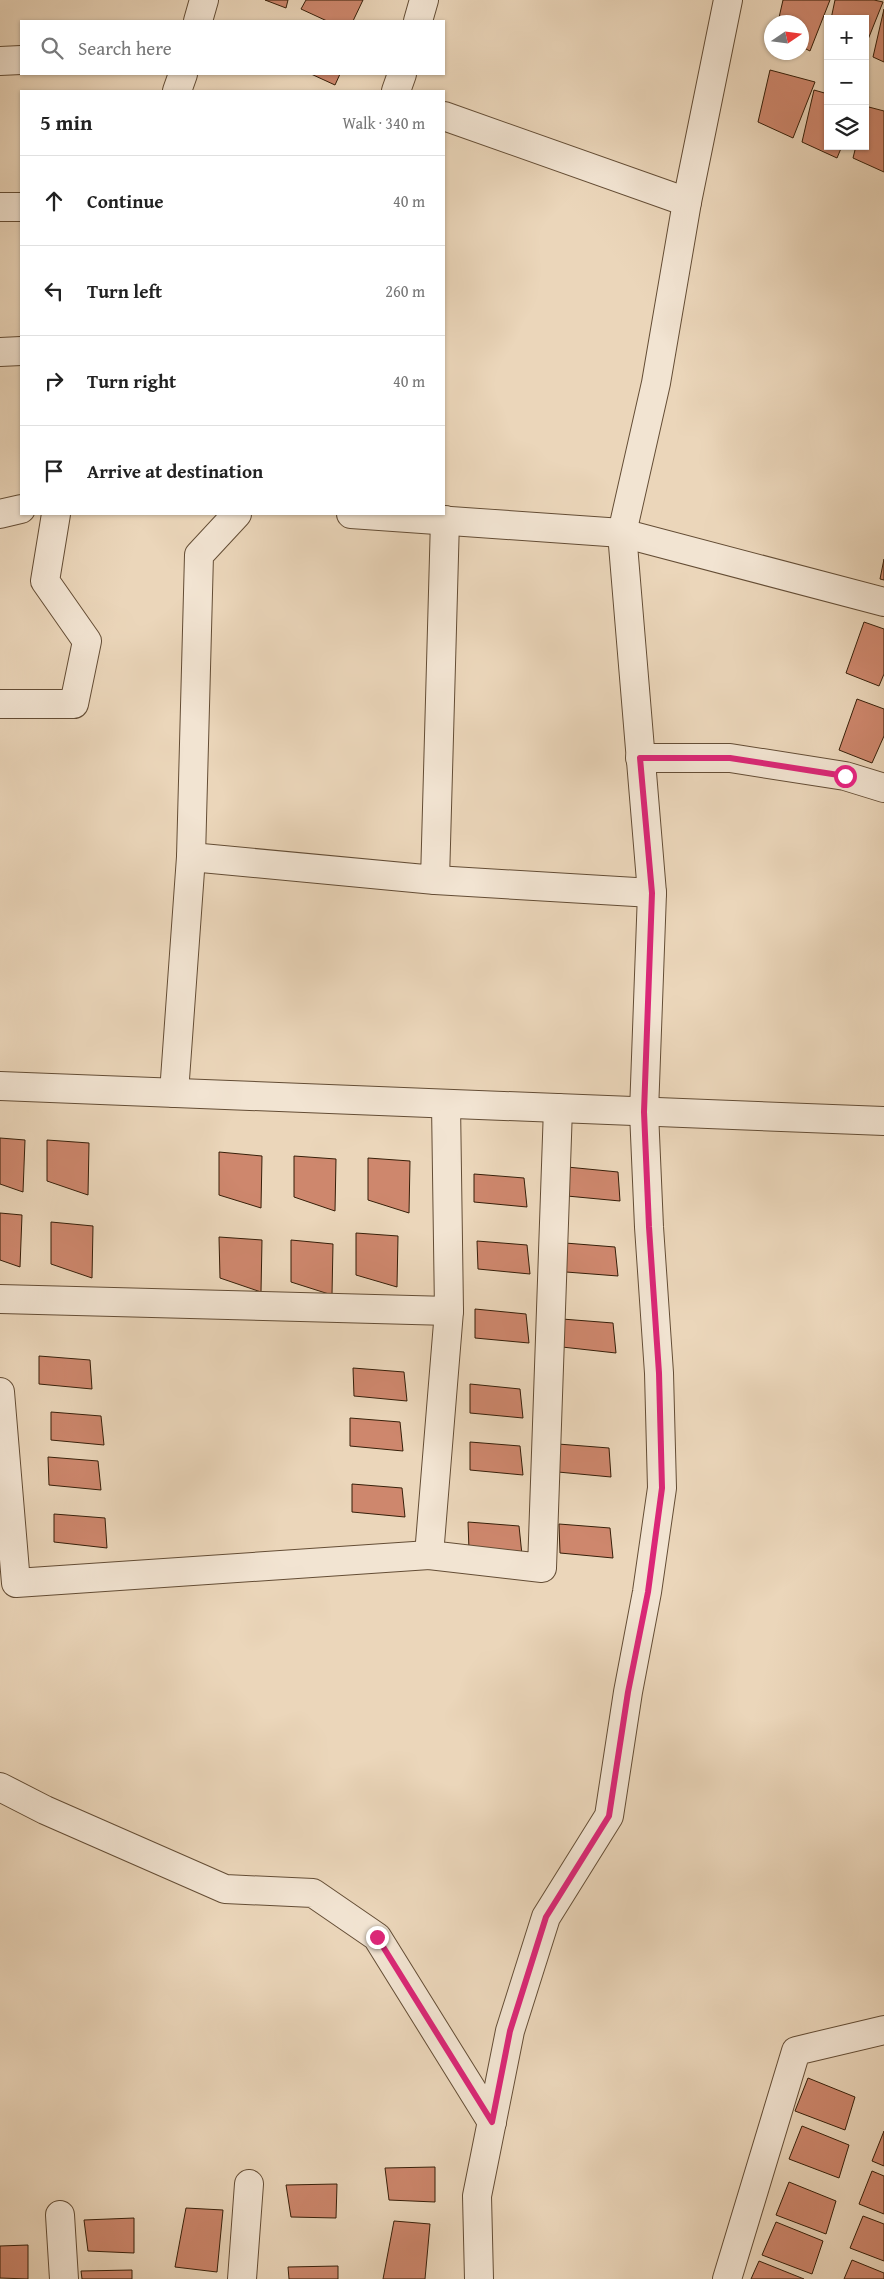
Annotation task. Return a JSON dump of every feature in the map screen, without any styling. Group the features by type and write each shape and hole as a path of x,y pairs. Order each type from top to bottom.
{"street":[{"path":"198,20 204,0"},
{"path":"418,20 424,0"},
{"path":"479,2279 477,2196 510,2031 546,1917 609,1816 628,1692 648,1592 662,1488 659,1373 649,1227 644,1112 652,893 622,533 656,383 687,202 728,0"},
{"path":"0,61 20,60"},
{"path":"177,90 183,75"},
{"path":"396,90 402,75"},
{"path":"445,116 687,202"},
{"path":"0,207 20,207"},
{"path":"0,352 20,351"},
{"path":"0,514 20,509"},
{"path":"0,704 74,704 87,641 45,581 56,515"},
{"path":"174,1093 191,857 199,555 236,515"},
{"path":"367,515 622,533 884,602"},
{"path":"435,880 445,520"},
{"path":"640,758 730,758 845,776 884,788"},
{"path":"191,857 435,880 652,893"},
{"path":"0,1086 884,1121"},
{"path":"429,1555 449,1311 446,1104"},
{"path":"0,1392 16,1584 429,1555 542,1568 558,1108"},
{"path":"0,1299 449,1311"},
{"path":"0,1787 45,1810 225,1889 313,1894 377,1937 492,2122"},
{"path":"727,2279 796,2051 884,2030"},
{"path":"242,2279 248,2184"},
{"path":"60,2215 64,2279"}],"building":[{"path":"265,0 288,0 286,8"},
{"path":"306,0 363,0 353,20 325,20 301,9"},
{"path":"783,0 830,0 810,51 809,15 780,15"},
{"path":"835,0 874,0 883,2 869,37 869,15 832,15"},
{"path":"884,9 884,62 873,57"},
{"path":"770,70 815,82 793,138 758,122"},
{"path":"313,75 340,75 335,85"},
{"path":"814,90 824,93 824,150 840,150 837,158 802,142"},
{"path":"869,107 884,111 884,172 853,158 855,150 869,150"},
{"path":"884,559 884,580 880,579"},
{"path":"864,622 884,629 884,674 879,686 846,673"},
{"path":"857,699 884,709 884,736 872,763 839,750"},
{"path":"0,1138 25,1140 23,1192 0,1184"},
{"path":"47,1140 89,1143 88,1195 47,1181"},
{"path":"219,1152 262,1156 261,1208 219,1195"},
{"path":"294,1156 336,1159 335,1211 294,1197"},
{"path":"368,1158 410,1161 409,1213 368,1200"},
{"path":"567,1167 618,1172 620,1201 567,1196"},
{"path":"474,1174 524,1178 527,1207 474,1202"},
{"path":"0,1213 22,1215 20,1267 0,1260"},
{"path":"51,1222 93,1226 92,1278 51,1264"},
{"path":"356,1233 398,1236 397,1287 356,1275"},
{"path":"219,1237 262,1240 261,1292 220,1278"},
{"path":"291,1240 333,1244 332,1295 291,1282"},
{"path":"477,1241 527,1245 530,1274 478,1269"},
{"path":"565,1243 615,1247 618,1276 566,1272"},
{"path":"475,1309 526,1314 529,1343 475,1338"},
{"path":"562,1319 613,1323 616,1353 562,1347"},
{"path":"39,1356 90,1360 92,1389 39,1384"},
{"path":"353,1368 404,1372 407,1401 354,1396"},
{"path":"470,1384 520,1389 523,1418 470,1413"},
{"path":"51,1412 101,1416 104,1445 51,1440"},
{"path":"350,1418 400,1422 403,1451 350,1446"},
{"path":"470,1442 520,1446 523,1475 470,1470"},
{"path":"558,1444 609,1448 611,1477 558,1472"},
{"path":"48,1457 98,1461 101,1490 49,1485"},
{"path":"352,1484 402,1488 405,1517 352,1512"},
{"path":"54,1514 105,1518 107,1548 54,1542"},
{"path":"468,1522 519,1526 522,1555 469,1550"},
{"path":"559,1524 610,1528 613,1558 560,1553"},
{"path":"808,2078 855,2097 845,2130 795,2111"},
{"path":"802,2126 849,2145 839,2178 789,2159"},
{"path":"884,2131 884,2166 872,2161"},
{"path":"435,2167 435,2202 389,2200 385,2168"},
{"path":"872,2171 884,2176 884,2214 859,2204"},
{"path":"789,2182 836,2201 826,2234 776,2215"},
{"path":"337,2184 336,2218 291,2217 286,2185"},
{"path":"186,2208 223,2210 217,2272 175,2267"},
{"path":"863,2216 884,2224 884,2261 850,2248"},
{"path":"134,2218 134,2253 88,2251 84,2220"},
{"path":"394,2221 430,2224 425,2279 383,2279"},
{"path":"776,2222 823,2241 812,2274 762,2255"},
{"path":"28,2245 28,2279 0,2278 0,2246"},
{"path":"852,2260 884,2273 884,2279 844,2279"},
{"path":"759,2261 804,2279 751,2279"},
{"path":"338,2266 338,2279 289,2279 288,2267"},
{"path":"132,2270 132,2279 82,2279 81,2271"}],"route":[{"path":"377,1937 492,2122 510,2031 546,1917 609,1816 628,1692 648,1592 662,1488 659,1373 649,1227 644,1112 652,893 640,758 730,758 845,776"}]}
